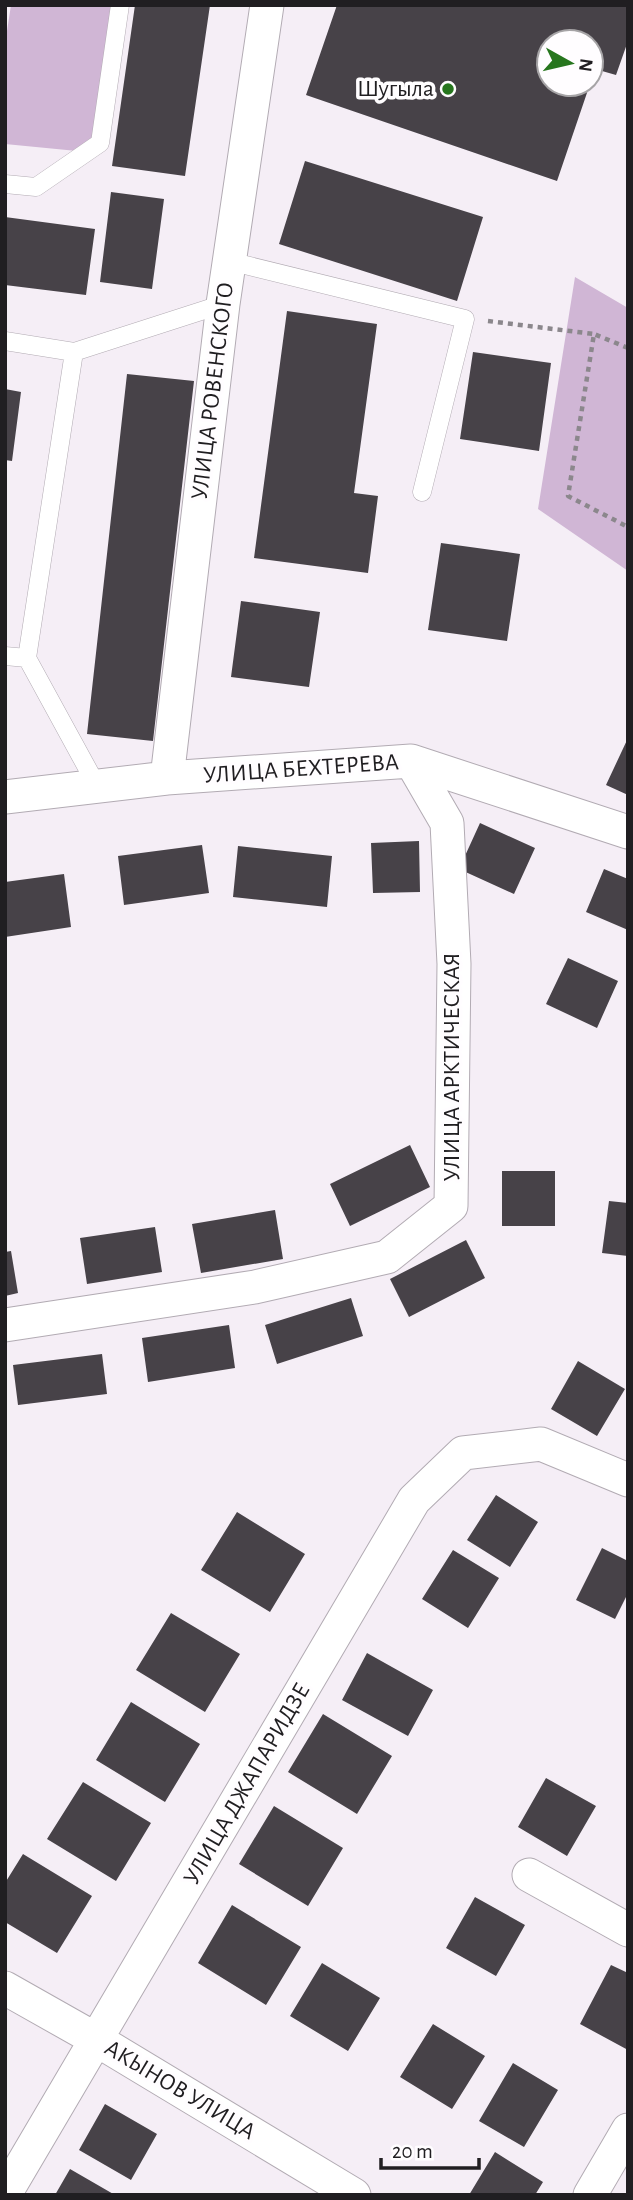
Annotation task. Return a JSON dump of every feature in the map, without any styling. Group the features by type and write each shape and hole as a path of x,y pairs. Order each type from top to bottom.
{"street":[{"name":"УЛИЦА РОВЕНСКОГО","path":"167,778 223,304 267,5"},
{"name":"УЛИЦА БЕХТЕРЕВА","path":"5,797 167,778 411,761 628,832"},
{"name":"УЛИЦА АРКТИЧЕСКАЯ","path":"5,1325 255,1287 387,1257 451,1206 454,964 447,823 411,761"},
{"name":"УЛИЦА ДЖАПАРИДЗЕ","path":"5,2194 414,1500 463,1453 541,1444 628,1480"},
{"path":"530,1875 628,1930"},
{"name":"АКЫНОВ УЛИЦА","path":"5,1988 97,2040 354,2195"},
{"path":"590,2195 628,2130"}],"lane":[{"path":"5,184 36,187 100,143 120,5"},
{"path":"229,261 465,318 422,492"},
{"path":"5,341 74,352 223,304"},
{"path":"74,352 27,658 97,786"},
{"path":"5,656 27,658"}],"path":[{"path":"465,318 594,334 628,348"},
{"path":"594,334 568,496 628,527"}],"shaded area":[{"path":"11,5 112,7 93,138 77,151 5,144 5,44"},
{"path":"575,277 628,308 628,571 538,509"}],"building":[{"path":"135,5 210,5 185,176 112,166"},
{"name":"Шугыла","path":"337,5 628,7 628,41 616,75 605,72 605,28 535,28 535,98 585,98 557,181 306,95"},
{"path":"305,161 483,217 457,301 279,244"},
{"path":"111,192 164,199 152,289 100,282"},
{"path":"5,217 95,229 86,295 5,285"},
{"path":"287,311 377,324 354,493 378,496 368,573 254,558"},
{"path":"473,352 551,363 539,451 460,439"},
{"path":"127,374 194,381 153,741 87,734"},
{"path":"5,389 21,392 12,461 5,460"},
{"path":"441,543 520,554 507,641 428,630"},
{"path":"241,601 320,612 309,687 231,677"},
{"path":"628,738 628,795 606,785"},
{"path":"480,823 535,848 514,894 459,869"},
{"path":"419,841 420,892 373,893 371,843"},
{"path":"202,845 209,893 124,905 118,856"},
{"path":"238,846 332,856 327,907 233,897"},
{"path":"604,869 628,879 628,930 586,912"},
{"path":"64,874 71,927 5,937 5,882"},
{"path":"568,958 618,981 597,1028 546,1004"},
{"path":"410,1145 430,1187 350,1226 330,1184"},
{"path":"502,1171 555,1171 555,1226 502,1226"},
{"path":"609,1201 628,1203 628,1256 602,1253"},
{"path":"275,1210 283,1259 201,1273 192,1224"},
{"path":"155,1227 162,1272 87,1284 80,1238"},
{"path":"466,1240 485,1278 409,1317 390,1279"},
{"path":"11,1251 18,1293 5,1296 5,1252"},
{"path":"351,1298 363,1336 277,1364 265,1325"},
{"path":"229,1325 235,1368 148,1382 142,1338"},
{"path":"102,1354 107,1394 18,1405 13,1365"},
{"path":"578,1361 625,1389 597,1436 551,1409"},
{"path":"496,1495 538,1522 510,1567 467,1540"},
{"path":"237,1512 305,1554 270,1612 201,1570"},
{"path":"602,1548 628,1561 628,1593 615,1619 576,1600"},
{"path":"453,1550 499,1578 468,1628 422,1599"},
{"path":"171,1613 240,1654 205,1712 136,1670"},
{"path":"367,1653 433,1690 408,1736 342,1700"},
{"path":"131,1702 200,1744 165,1802 96,1760"},
{"path":"323,1714 392,1756 357,1814 288,1772"},
{"path":"546,1778 596,1806 567,1856 518,1827"},
{"path":"83,1782 151,1823 116,1881 47,1839"},
{"path":"274,1806 343,1848 308,1906 239,1864"},
{"path":"23,1854 92,1896 57,1953 5,1922 5,1883"},
{"path":"475,1897 525,1925 496,1976 446,1948"},
{"path":"232,1905 301,1947 266,2005 198,1963"},
{"path":"322,1963 380,1998 348,2051 290,2016"},
{"path":"611,1965 628,1973 628,2050 580,2024"},
{"path":"433,2024 485,2056 452,2109 400,2077"},
{"path":"513,2063 558,2090 524,2147 479,2121"},
{"path":"105,2104 157,2134 131,2180 79,2150"},
{"path":"495,2152 543,2182 535,2195 469,2195"},
{"path":"70,2169 115,2195 55,2195"}],"place":[{"name":"Шугыла","path":"448,89"}]}
